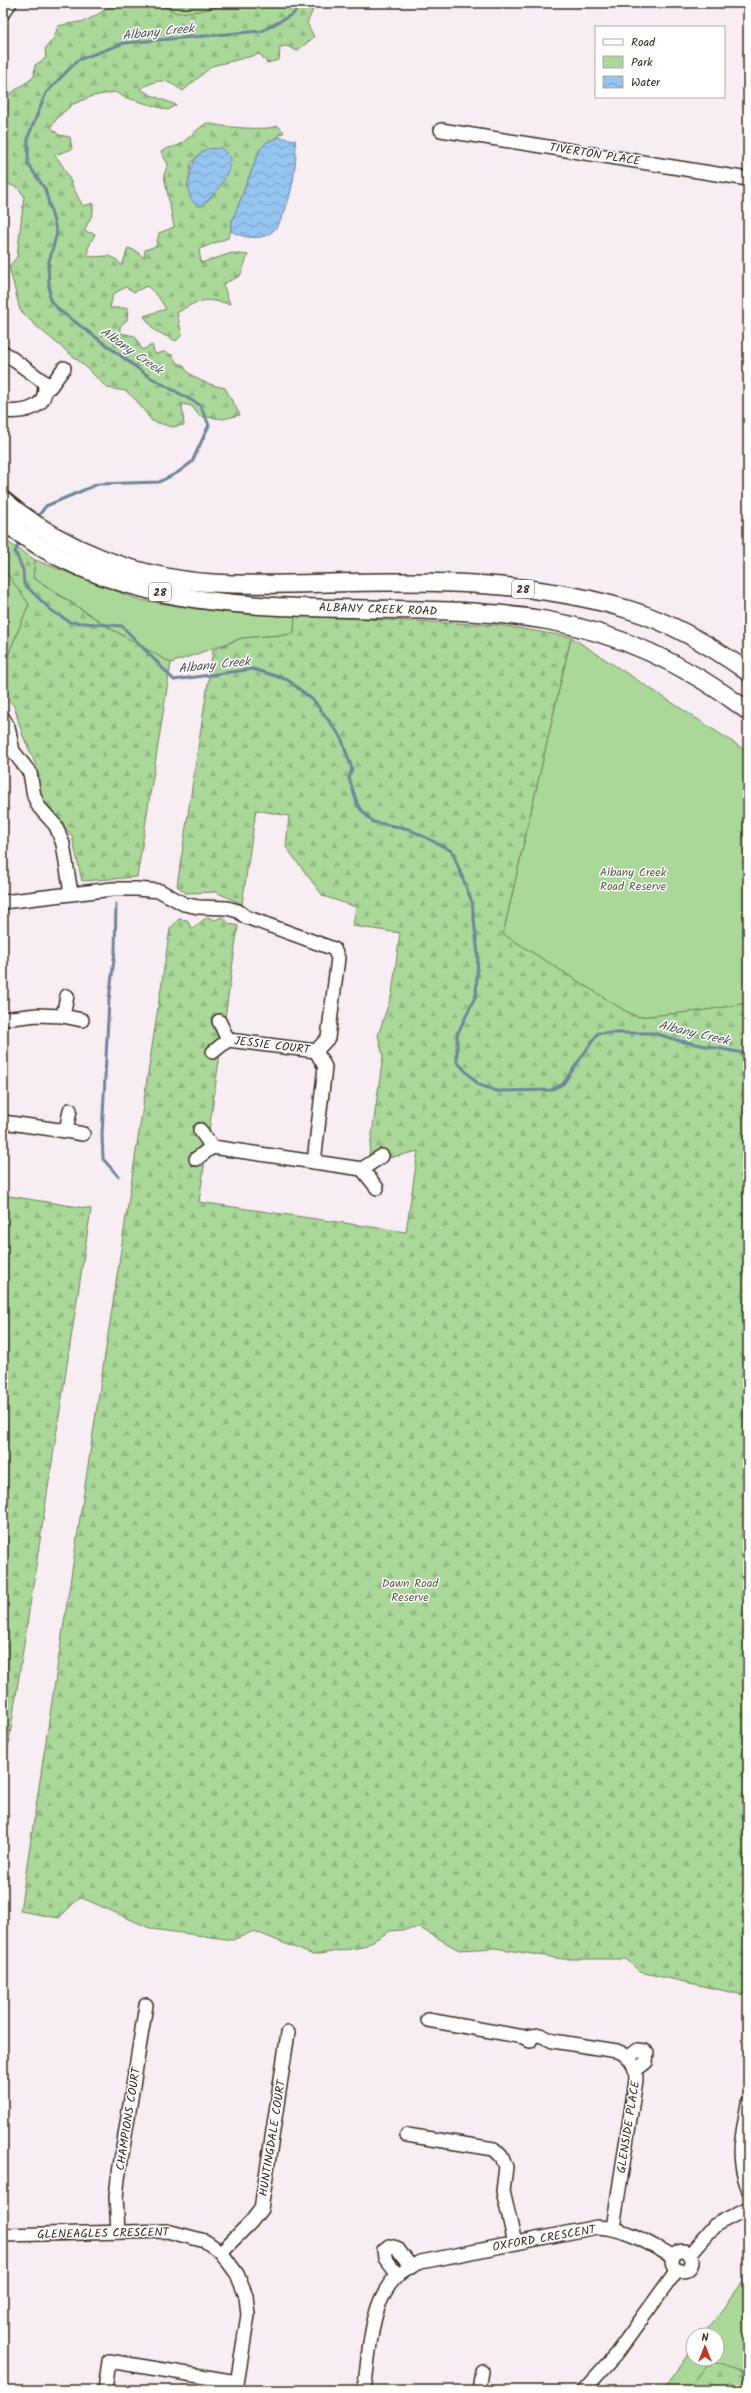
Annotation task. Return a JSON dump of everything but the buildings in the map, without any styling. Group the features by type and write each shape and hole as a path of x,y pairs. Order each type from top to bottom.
{"main road":[{"name":"ALBANY CREEK ROAD","path":"3,500 9,519 36,535 74,564 107,577 155,591 210,602 276,607 395,608 498,614 546,621 631,643 663,656 696,674 748,711"},
{"name":"ALBANY CREEK ROAD","path":"36,535 143,571 177,579 223,583 396,582 492,585 571,596 631,610 664,624 702,642 748,672"}],"street":[{"path":"3,13 10,3"},
{"name":"TIVERTON PLACE","path":"442,130 748,179"},
{"path":"3,352 44,382 46,389 45,395 39,405 30,410 3,411"},
{"path":"46,389 50,387 64,368"},
{"path":"3,718 8,727 13,751 30,774 34,796 39,807 56,826 63,844 71,894"},
{"path":"3,902 113,889 160,891 184,904 238,911 246,917 334,948 338,958 328,1038 316,1051 325,1067 314,1162"},
{"path":"63,1016 67,996"},
{"path":"3,1019 42,1014 82,1020"},
{"name":"JESSIE COURT","path":"219,1021 228,1040"},
{"name":"JESSIE COURT","path":"213,1052 228,1040 316,1051"},
{"path":"66,1131 70,1110"},
{"path":"3,1122 83,1134"},
{"path":"200,1130 212,1148"},
{"path":"196,1159 212,1148 362,1169 382,1156"},
{"path":"362,1169 377,1188"},
{"name":"CHAMPIONS COURT","path":"118,2232 116,2198 118,2179 146,2005"},
{"name":"GLENSIDE PLACE","path":"428,2020 524,2037 535,2043 553,2041 617,2051 629,2057 638,2050 645,2050 647,2053 646,2062 636,2070 613,2228"},
{"name":"HUNTINGDALE COURT","path":"221,2252 251,2222 261,2209 288,2033"},
{"path":"748,2103 739,2154 741,2168 748,2189"},
{"path":"406,2135 494,2149 502,2157 506,2167 503,2192 515,2243"},
{"path":"690,2254 715,2226 748,2208"},
{"name":"OXFORD CRESCENT","path":"364,2390 377,2312 384,2294 398,2275 421,2262 597,2227 613,2228 629,2233 673,2257"},
{"name":"GLENEAGLES CRESCENT","path":"3,2235 167,2231 204,2241 221,2252 237,2274 246,2296 248,2315 237,2386"},
{"path":"398,2275 383,2255 384,2250 389,2246 397,2248 411,2267"},
{"path":"686,2251 690,2254 693,2260 692,2266 688,2270 677,2270 673,2266 673,2257 678,2252 686,2251"},
{"path":"584,2390 617,2353 677,2270"},
{"path":"105,2390 109,2361 237,2386"},
{"path":"479,2390 482,2370"}],"green space":[{"path":"113,3 159,3 176,13 200,11 233,3 316,3 307,23 314,37 297,51 287,46 280,47 279,60 267,63 260,54 212,66 183,91 162,81 157,81 140,89 176,105 168,110 124,97 115,92 93,96 73,104 58,117 51,127 59,135 70,137 72,149 55,155 63,167 83,206 93,203 93,213 84,231 95,234 88,248 88,256 107,256 114,258 122,266 128,248 136,251 144,258 145,250 156,246 159,233 174,227 164,175 168,164 161,152 179,145 207,123 242,128 264,128 278,126 284,132 260,149 231,224 231,231 228,238 199,249 201,263 232,253 248,255 240,276 223,284 230,304 214,301 202,301 197,302 177,313 182,335 176,341 154,330 144,316 166,309 158,296 147,286 134,292 126,287 113,294 110,308 128,308 127,320 120,326 120,333 135,336 142,350 152,345 155,354 164,352 172,355 177,363 183,365 195,378 225,388 240,415 223,419 199,416 192,406 182,404 184,425 172,427 152,421 136,400 126,391 107,388 86,367 36,326 20,310 9,266 17,257 24,196 18,188 3,182 3,99 34,77 35,65 46,58 45,49 54,38 58,26 84,21 98,14","holes":["199,154 227,174 217,188 187,187 191,164"]},
{"path":"126,3 278,3 229,32"},
{"path":"3,539 35,560 33,578 113,630 171,663 137,877 82,881 72,836 41,798 36,765 23,736 14,706 3,693 3,668 29,604 3,568"},
{"path":"35,560 140,600 198,609 295,616 294,634 242,638 171,663 113,630 33,577"},
{"path":"3,568 29,604 3,668"},
{"name":"Dawn Road Reserve","path":"295,616 498,625 571,637 503,934 625,1011 638,1017 701,1011 748,1003 748,1996 640,1972 626,1959 563,1959 495,1948 459,1950 420,1928 390,1931 363,1947 313,1955 254,1931 233,1940 152,1929 80,1897 59,1918 20,1911 170,929 179,919 187,920 192,929 207,917 215,920 222,917 230,924 238,926 199,1202 406,1232 418,1151 389,1158 369,1155 383,1056 378,1035 392,994 400,933 353,926 356,907 323,896 286,847 289,816 256,810 242,904 216,892 186,893 177,886 213,650 242,638 294,634"},
{"name":"Albany Creek Road Reserve","path":"571,637 748,752 748,1003 701,1011 638,1017 625,1011 503,934"},
{"path":"3,1195 91,1209 3,1780"},
{"path":"748,2275 748,2390 662,2390 685,2359 685,2367 725,2367 725,2327 709,2327"},
{"path":"725,2366 748,2374 748,2390 688,2390 706,2367"}],"water":[{"path":"279,137 295,140 296,149 294,175 288,202 278,225 272,232 262,237 246,237 231,231 231,224 260,149 267,142"},
{"path":"221,148 231,158 228,171 214,194 203,204 197,206 191,200 189,190 189,182 194,161 206,149"}],"waterway":[{"name":"Albany Creek","path":"36,519 46,506 98,484 159,482 177,473 192,462 209,425 200,405 148,376 59,310 50,300 48,265 57,233 45,189 28,164 28,137 46,93 78,60 124,43 262,31 293,14 302,3"},
{"name":"Albany Creek","path":"21,539 15,552 23,570 24,584 52,611 70,622 122,626 174,680 253,669 288,680 314,701 341,737 352,769 349,778 358,806 364,813 373,822 409,829 452,851 472,902 478,955 476,995 457,1035 457,1062 479,1085 497,1091 551,1090 563,1084 598,1033 654,1033 680,1041 748,1054"},
{"path":"116,904 115,951 109,1000 102,1135 103,1159 118,1176"}]}
